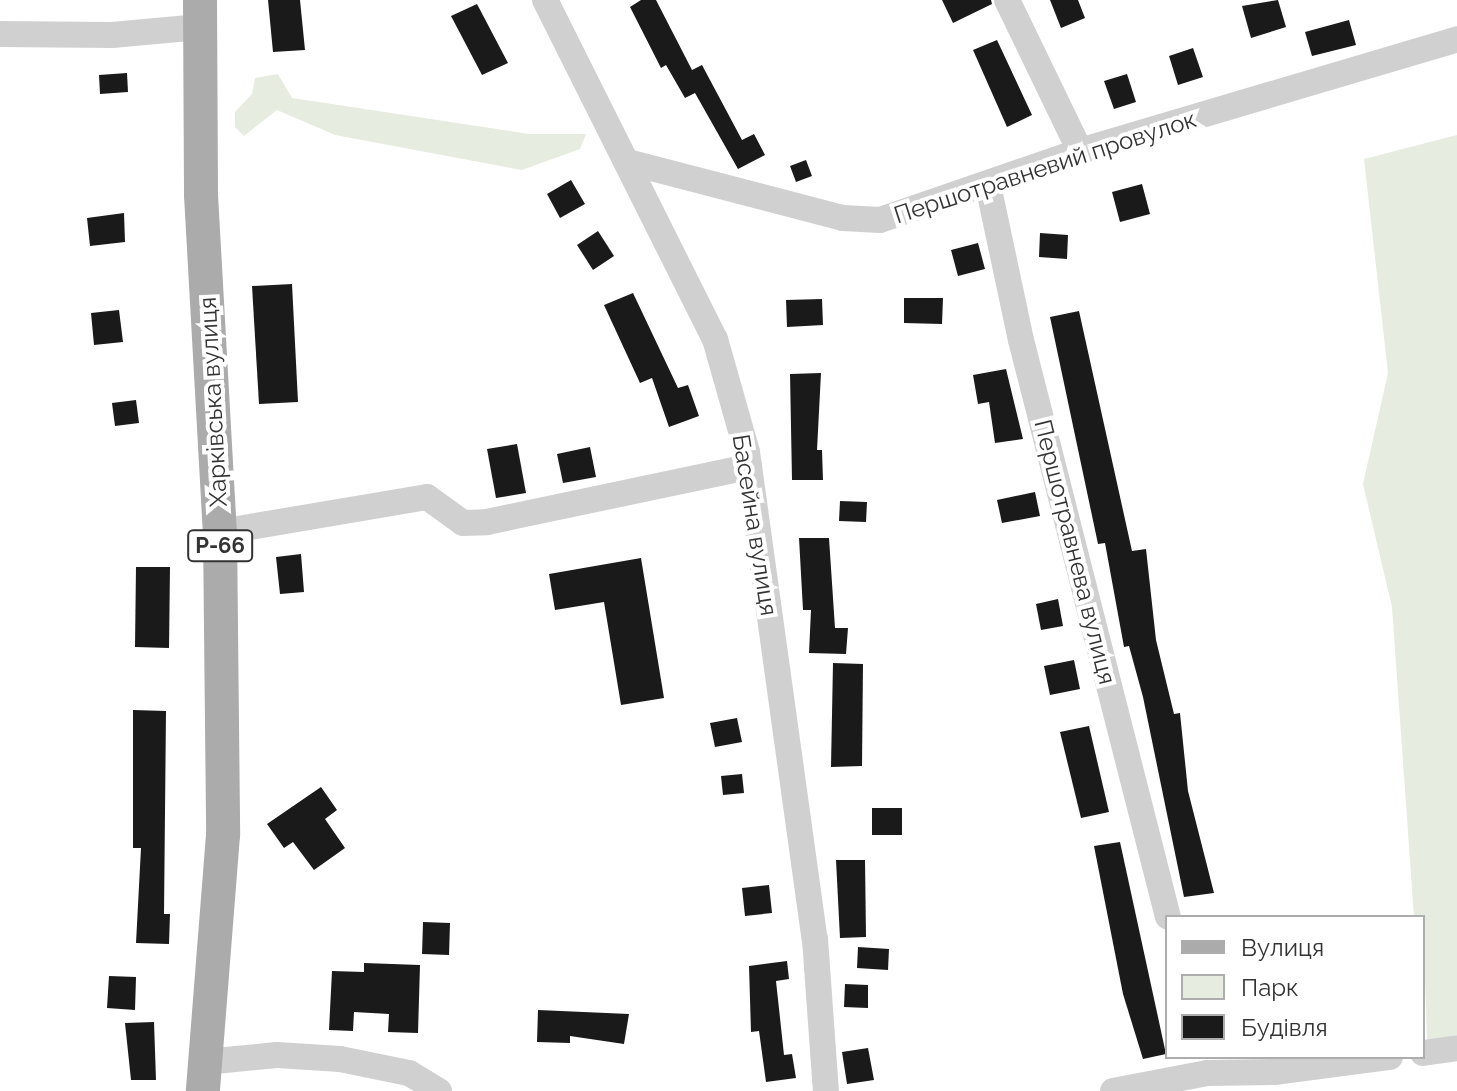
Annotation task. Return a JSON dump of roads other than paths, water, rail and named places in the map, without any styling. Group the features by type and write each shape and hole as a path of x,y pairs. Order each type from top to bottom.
{"main road":[{"name":"Харківська вулиця","path":"200,13 201,195 220,532 222,850 204,1076"}],"street":[{"name":"Басейна вулиця","path":"545,0 715,339 749,467 815,939 826,1091"},
{"path":"1007,0 1080,151"},
{"path":"0,34 112,35 200,13"},
{"name":"Першотравневий провулок","path":"628,162 843,218 880,220 1080,151 1457,39"},
{"name":"Першотравнева вулиця","path":"988,185 1021,340 1167,915"},
{"path":"220,532 427,497 463,523 487,522 749,467"},
{"path":"1425,1053 1457,1048"},
{"path":"204,1076 277,1055 340,1059 409,1073 439,1091"},
{"path":"1113,1091 1205,1065 1276,1082 1381,1059"}]}
